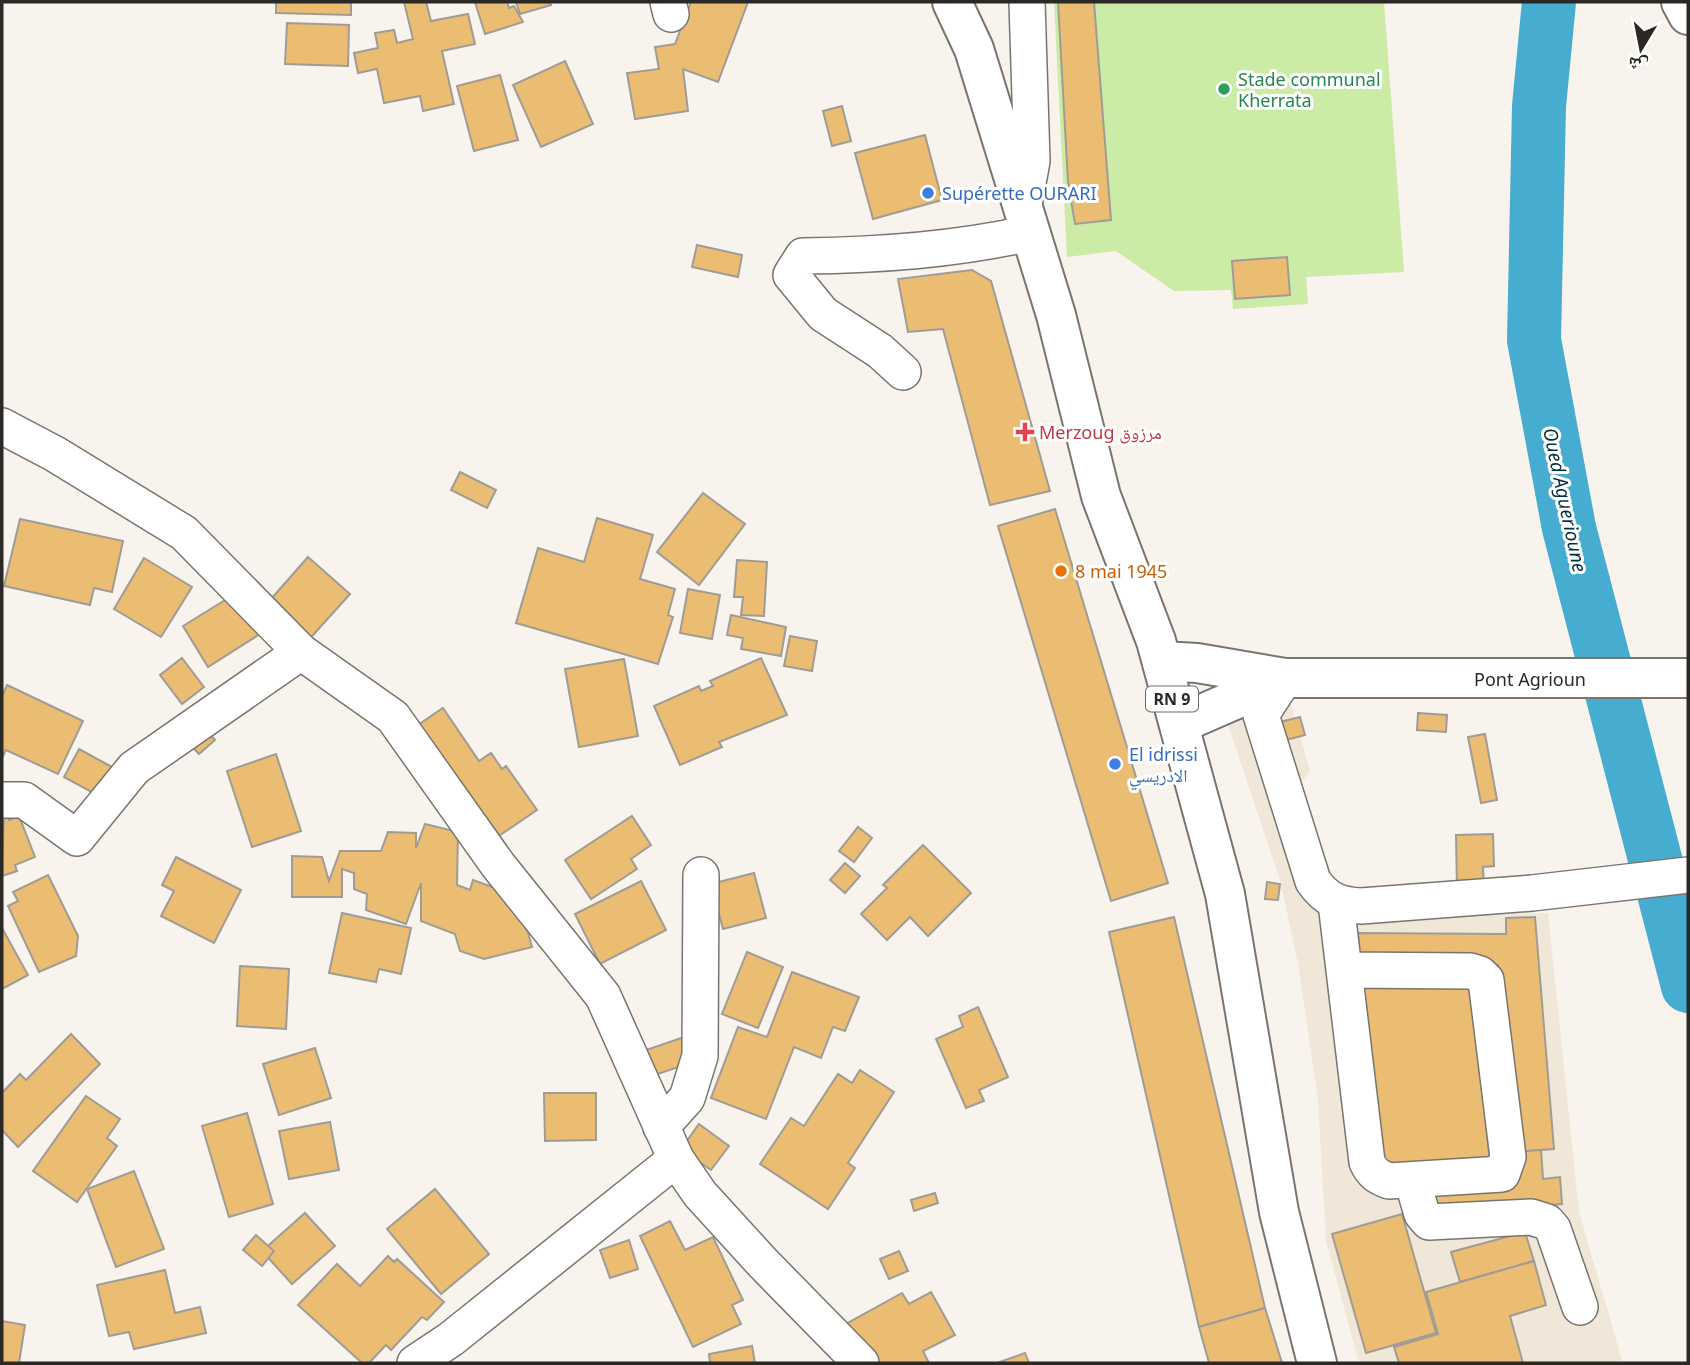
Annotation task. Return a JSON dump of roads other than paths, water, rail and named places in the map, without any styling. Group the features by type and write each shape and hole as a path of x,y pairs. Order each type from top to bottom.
{"main road":[{"name":"RN 9","path":"952,2 974,49 1056,315 1101,496 1162,661 1225,894 1279,1212 1317,1363"},
{"name":"RN 9","path":"973,2 974,49"},
{"path":"1681,2 1688,15"},
{"name":"Pont Agrioun","path":"1162,661 1197,663 1284,678 1688,678"},
{"path":"1179,724 1284,678"}],"street":[{"path":"902,372 880,351 822,314 791,275 803,256 875,255 968,247 1026,222 1032,161 1027,2"},
{"path":"2,426 55,454 184,533 301,652 393,717 498,865 603,996 676,1159 701,1194 763,1263 861,1363"},
{"path":"2,800 24,800 77,838 134,768 301,652"},
{"path":"1284,678 1261,715 1313,881 1320,891 1336,903 1361,906 1532,893 1688,875"},
{"path":"662,1127 687,1097 700,1056 701,875"},
{"path":"1336,903 1344,970 1367,1162 1378,1177 1389,1181 1493,1177 1502,1174 1507,1166 1489,989 1480,974 1470,971 1344,970"},
{"path":"415,1363 452,1339 676,1159"},
{"path":"1412,1180 1422,1214 1429,1223 1531,1217 1547,1222 1553,1229 1580,1307"}],"waterway":[{"name":"Oued Aguerioune","path":"1549,2 1539,106 1534,340 1569,528 1688,986"}],"place":[{"name":"Stade communal Kherrata","path":"1224,89"},
{"name":"Supérette OURARI","path":"928,193"},
{"name":"Merzoug مرزوق","path":"1025,432"},
{"name":"8 mai 1945","path":"1061,571"},
{"name":"El idrissi الادريسي","path":"1115,764"}]}
